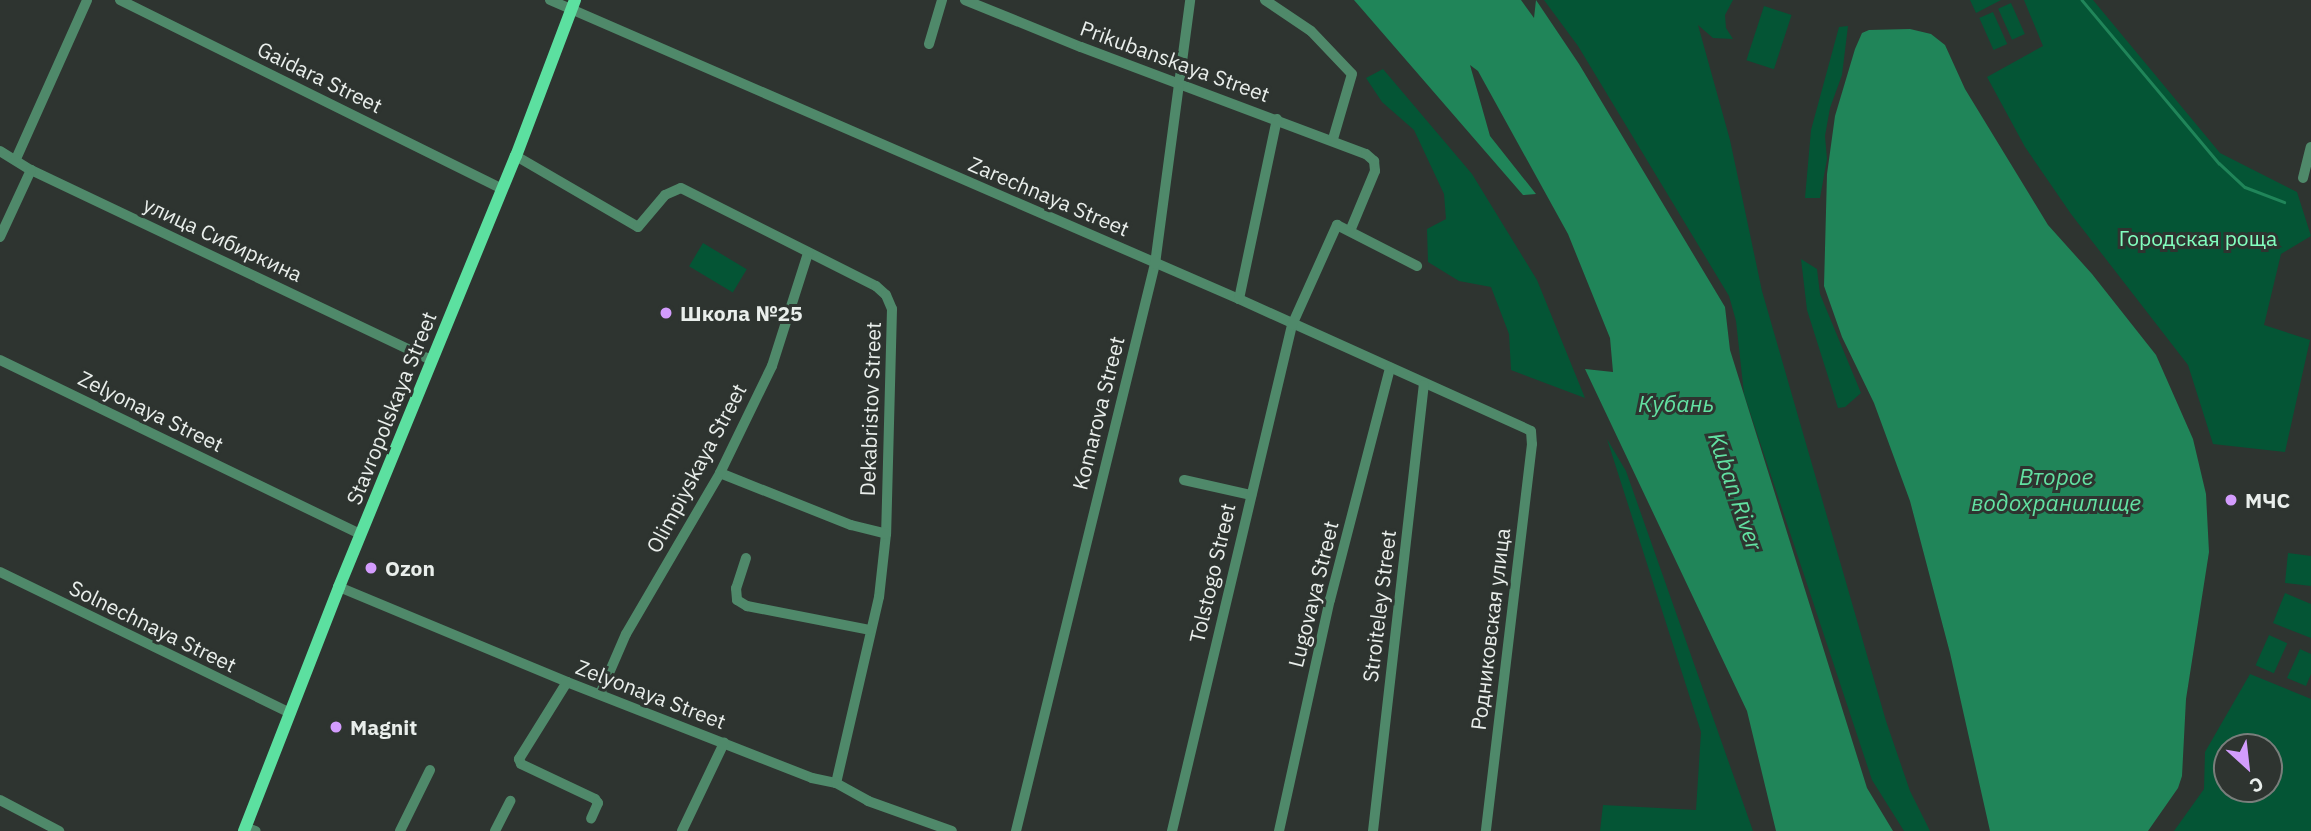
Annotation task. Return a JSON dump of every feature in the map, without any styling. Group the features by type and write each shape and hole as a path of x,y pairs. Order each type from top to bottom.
{"main road":[{"name":"Stavropolskaya Street","path":"249,830 290,713 339,587 516,156 573,6"}],"street":[{"path":"16,159 87,0"},
{"name":"Zarechnaya Street","path":"550,0 573,6 1531,431"},
{"path":"929,44 943,0"},
{"name":"Prikubanskaya Street","path":"965,0 1333,139 1366,154 1374,161 1375,171 1350,231"},
{"name":"Komarova Street","path":"1016,831 1155,264 1190,0"},
{"path":"1265,0 1311,31 1352,74 1333,139"},
{"name":"Gaidara Street","path":"125,1 502,189"},
{"path":"1238,299 1277,119"},
{"path":"2303,178 2311,147"},
{"name":"улица Сибиркина","path":"0,151 31,170 432,360"},
{"name":"Dekabristov Street","path":"516,156 638,227 665,195 681,188 876,286 886,295 892,309 886,534 879,597 836,783"},
{"path":"0,237 31,170"},
{"name":"Tolstogo Street","path":"1172,831 1292,325 1337,225 1350,231"},
{"path":"1350,231 1417,266"},
{"name":"Olimpiyskaya Street","path":"600,694 626,634 720,472 772,366 808,253"},
{"name":"Zelyonaya Street","path":"0,360 360,534"},
{"name":"Lugovaya Street","path":"1279,831 1331,600 1390,368"},
{"name":"Stroiteley Street","path":"1373,831 1424,385"},
{"name":"Родниковская улица","path":"1486,831 1532,444 1531,431"},
{"path":"720,472 851,525 886,534"},
{"path":"1184,480 1251,495"},
{"path":"746,558 736,588 737,600 747,606 871,630"},
{"name":"Solnechnaya Street","path":"0,572 290,713"},
{"name":"Zelyonaya Street","path":"339,587 566,682 812,778 836,783 868,801 952,831"},
{"path":"566,682 519,760 521,764 595,799 598,803 591,818"},
{"path":"682,831 724,743"},
{"path":"400,831 430,770"},
{"path":"0,800 59,831"},
{"path":"495,831 510,800"}],"green space":[{"path":"1544,0 1733,0 1725,15 1726,28 1733,39 1713,38 1698,25 1730,140 1762,291 1886,721 1910,791 1930,831 1904,831 1872,780 1744,394 1736,321 1729,296 1578,46"},
{"path":"1970,0 2001,0 1976,13"},
{"name":"Городская роща","path":"2024,0 2093,0 2220,153 2297,192 2311,236 2281,254 2264,325 2310,340 2285,452 2213,444 2188,365 2071,214 2025,147 1987,77 2043,46"},
{"path":"2011,3 2025,34 2012,40 1998,9"},
{"path":"1764,6 1792,15 1774,69 1746,60"},
{"path":"1993,12 2007,44 1994,50 1979,18"},
{"path":"1848,26 1842,75 1830,108 1825,136 1827,159 1820,198 1805,198 1811,130 1839,27"},
{"path":"1383,69 1472,174 1537,280 1585,398 1511,370 1509,334 1491,287 1459,281 1428,262 1427,229 1446,219 1444,194 1414,130 1382,102 1366,78"},
{"path":"703,243 747,269 733,292 689,266"},
{"path":"1801,259 1817,269 1820,294 1861,393 1845,407 1838,408 1807,310"},
{"path":"1607,439 1626,471 1753,831 1600,831 1603,805 1696,810 1701,732"},
{"path":"2288,553 2311,556 2311,586 2285,583"},
{"path":"2285,593 2311,604 2311,638 2273,623"},
{"path":"2269,635 2287,643 2274,673 2256,665"},
{"path":"2300,649 2311,654 2311,674 2306,686 2287,678"},
{"path":"2250,674 2311,699 2311,831 2174,831 2204,789 2205,752 2213,738 2213,803 2283,803 2283,733 2216,733"}],"water":[{"name":"Кубань","path":"1354,0 1521,0 1534,18 1536,0 1579,64 1725,307 1730,350 1867,788 1893,831 1776,831 1747,711 1585,369 1613,372 1610,338 1568,234 1478,71 1470,65 1490,136 1536,194 1523,195"},
{"name":"Второе водохранилище","path":"1910,29 1931,34 1945,45 1965,89 2048,225 2092,274 2156,355 2193,439 2206,494 2209,552 2186,699 2182,776 2178,788 2148,831 1990,831 1950,653 1910,501 1874,403 1842,337 1824,286 1827,174 1835,116 1855,49 1862,33 1869,30"}],"waterway":[{"path":"2082,0 2219,163 2245,187 2284,202"}],"place":[{"name":"Школа №25","path":"666,313"},
{"name":"МЧС","path":"2231,500"},
{"name":"Ozon","path":"371,568"},
{"name":"Magnit","path":"336,727"}],"water label":[{"name":"Kuban River","path":"1736,491"}]}
